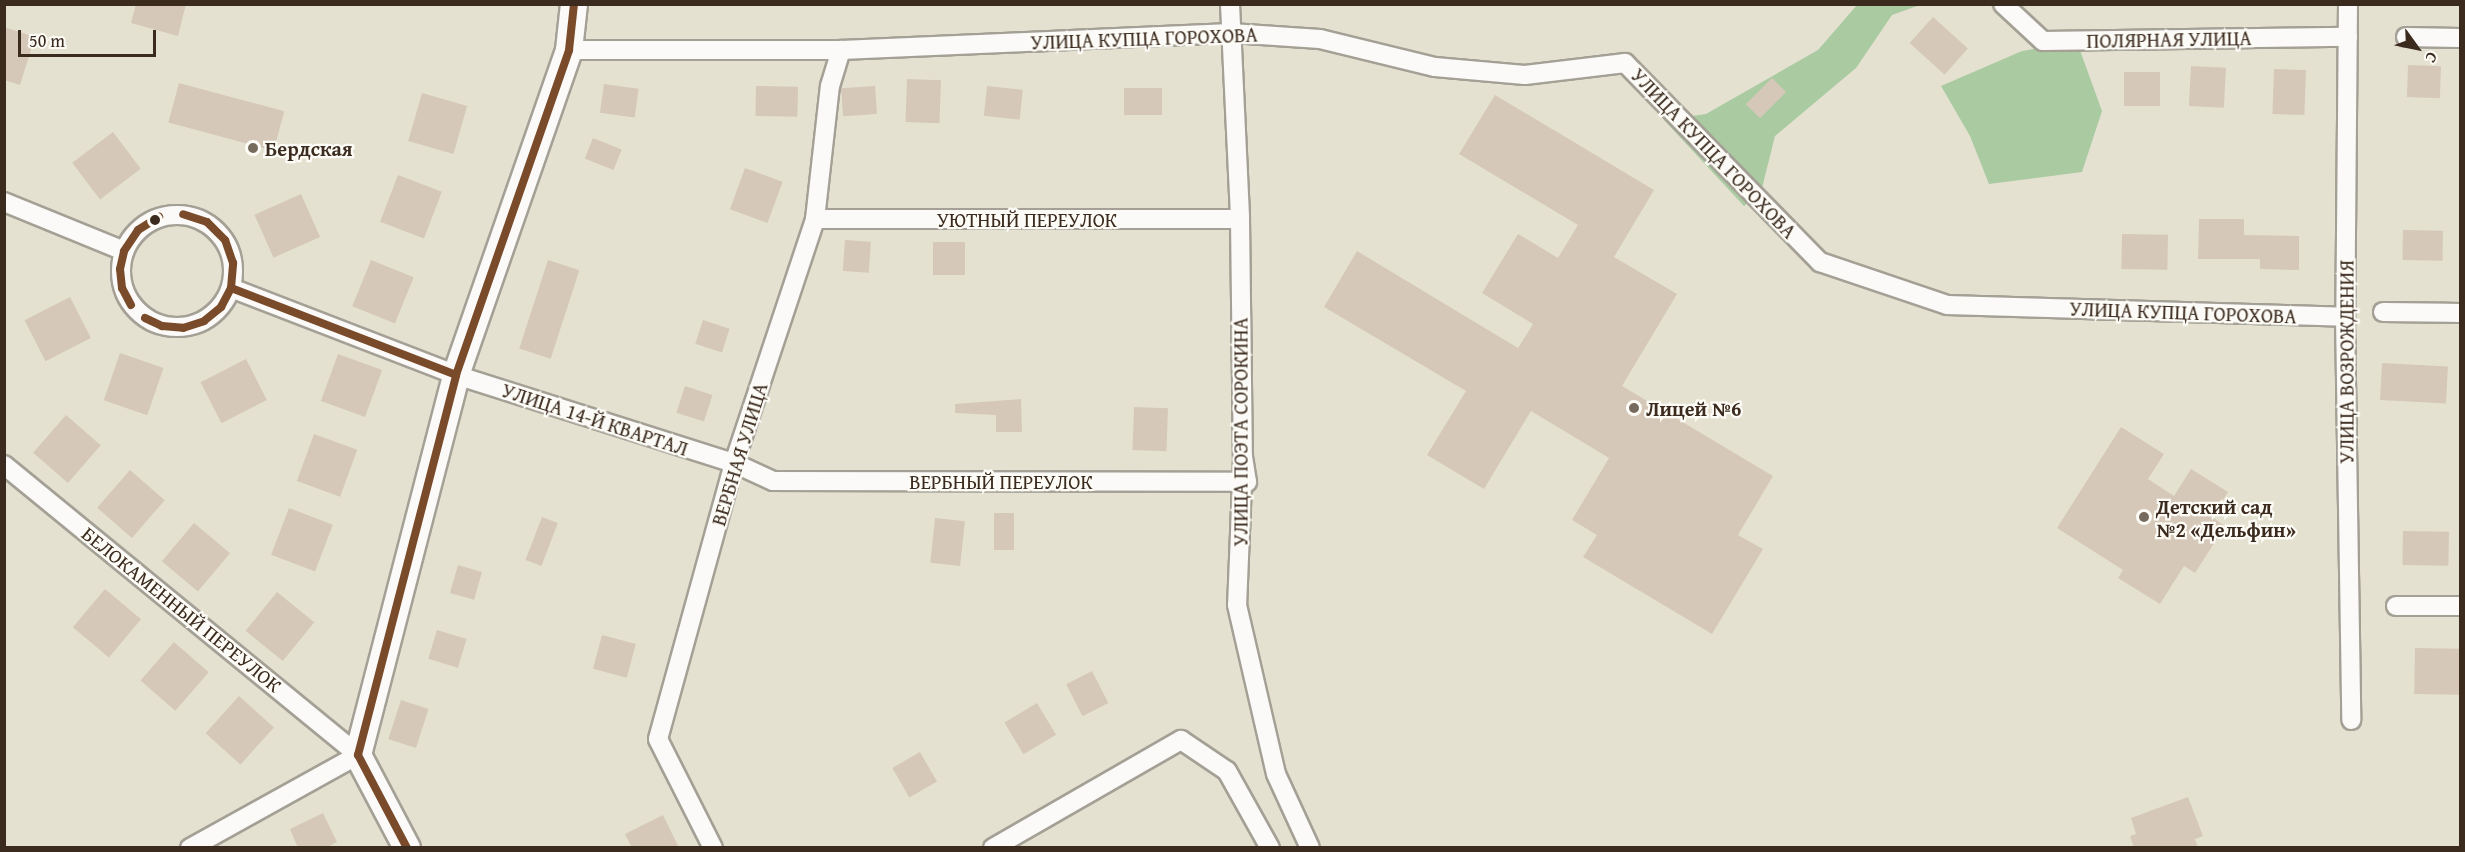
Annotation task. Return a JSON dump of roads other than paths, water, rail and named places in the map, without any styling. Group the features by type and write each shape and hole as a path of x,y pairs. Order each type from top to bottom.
{"street":[{"path":"407,848 358,755 456,375 569,50 574,4"},
{"name":"УЛИЦА ПОЭТА СОРОКИНА","path":"1230,4 1240,219 1243,458 1237,605 1257,706 1276,774 1310,848"},
{"name":"ПОЛЯРНАЯ УЛИЦА","path":"2003,4 2043,41 2348,37"},
{"name":"УЛИЦА ВОЗРОЖДЕНИЯ","path":"2348,4 2344,317 2351,720"},
{"name":"УЛИЦА КУПЦА ГОРОХОВА","path":"569,50 841,50 1231,33 1320,39 1435,67 1525,75 1625,63 1820,262 1947,305 2344,317"},
{"path":"2406,37 2460,38"},
{"name":"ВЕРБНАЯ УЛИЦА","path":"713,848 657,739 734,463 815,219 830,86 841,50"},
{"path":"4,202 124,250"},
{"path":"183,214 207,222 225,240 233,263 231,288 221,307 204,321 183,328 162,326 144,318 131,305 120,269 124,250 138,230 159,217 183,214"},
{"name":"УЮТНЫЙ ПЕРЕУЛОК","path":"815,219 1240,219"},
{"name":"УЛИЦА 14-Й КВАРТАЛ","path":"231,288 456,375 734,463"},
{"path":"2383,312 2460,313"},
{"name":"ВЕРБНЫЙ ПЕРЕУЛОК","path":"734,463 773,481 1247,482 1243,458"},
{"name":"БЕЛОКАМЕННЫЙ ПЕРЕУЛОК","path":"4,465 358,755"},
{"path":"2396,606 2460,606"},
{"path":"993,848 1181,740 1227,771 1270,848"},
{"path":"190,848 358,755"}],"place":[{"name":"Бердская","path":"253,148"},
{"name":"Лицей №6","path":"1634,408"},
{"name":"Детский сад №2 «Дельфин»","path":"2144,517"}]}
